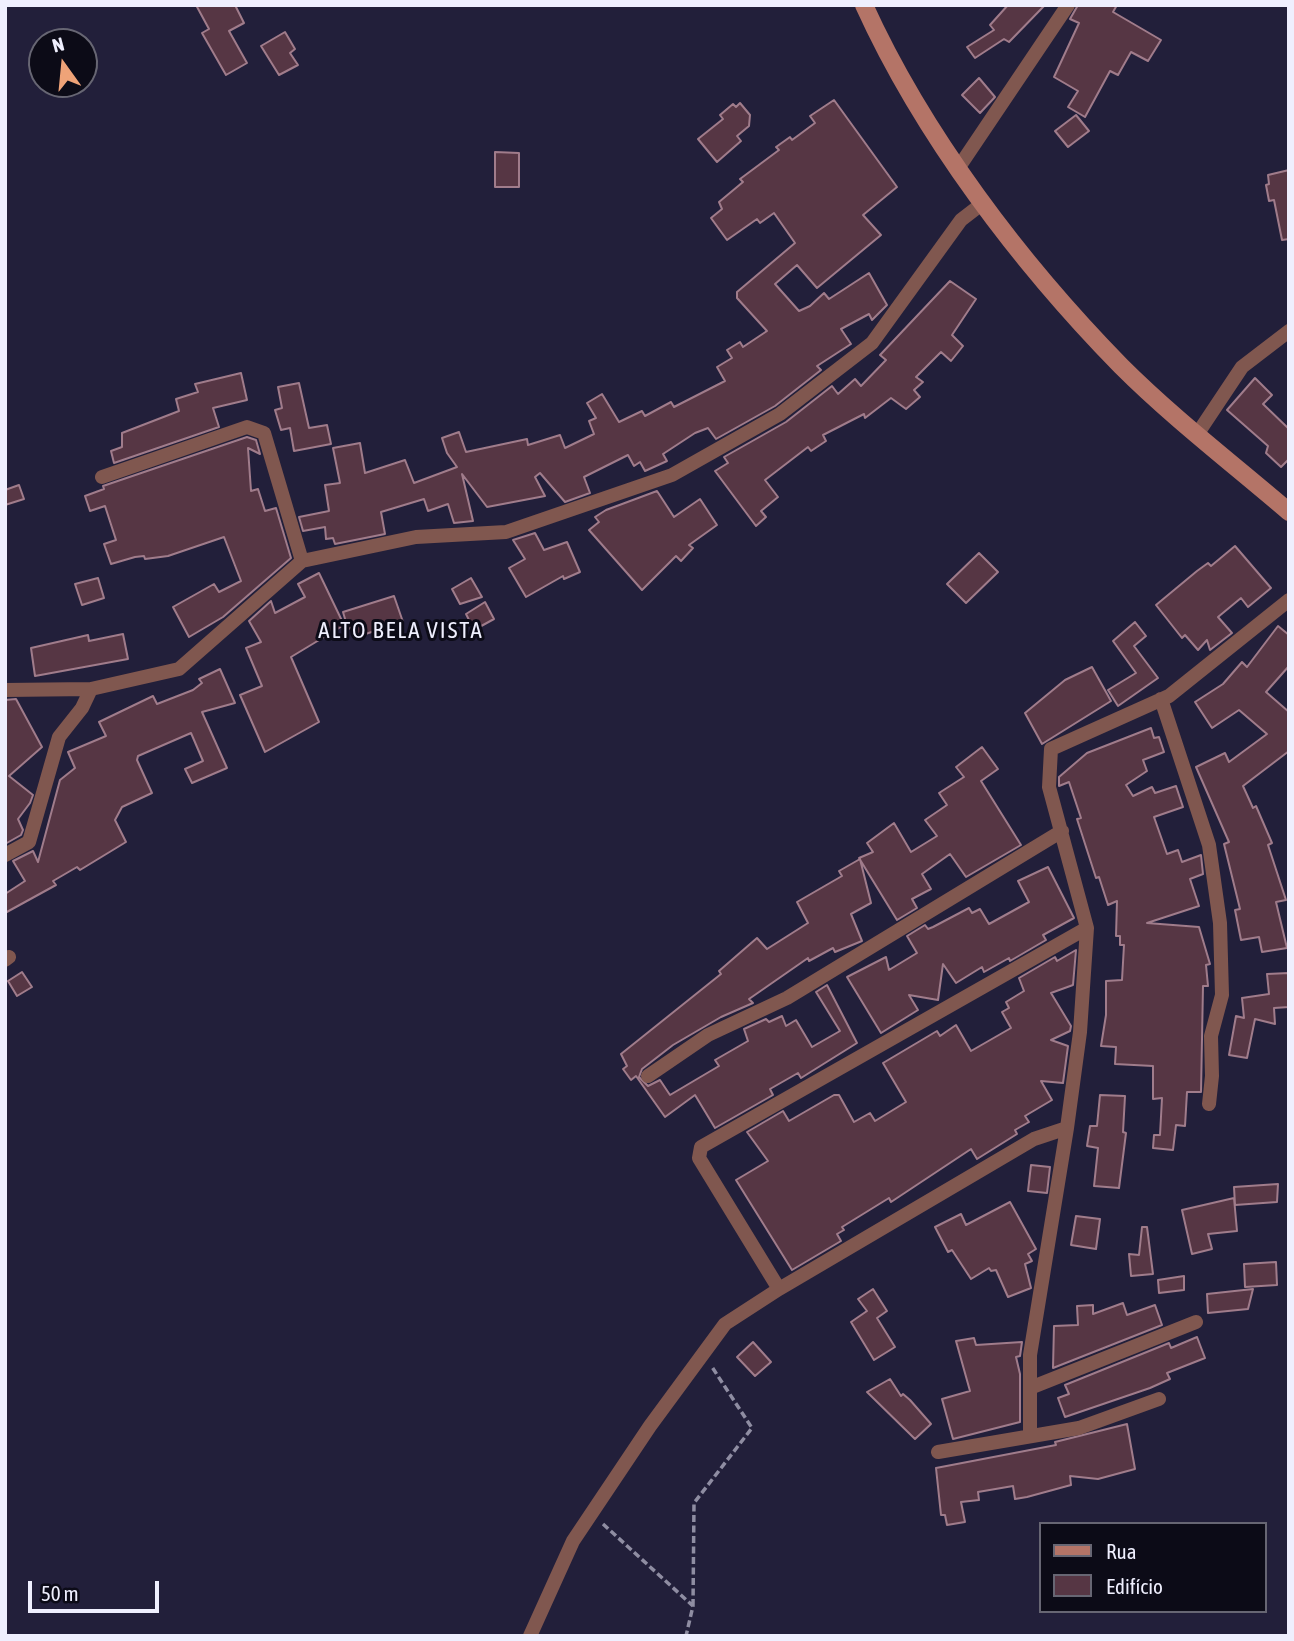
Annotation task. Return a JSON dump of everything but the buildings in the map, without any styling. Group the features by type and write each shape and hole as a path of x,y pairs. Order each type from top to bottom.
{"main road":[{"path":"864,5 888,57 959,167 983,203 1056,296 1123,368 1289,512"}],"street":[{"path":"959,167 1068,5"},
{"path":"5,690 90,689 179,669 302,561 416,537 506,532 672,475 780,414 872,342 961,220 983,203"},
{"path":"1198,433 1242,367 1289,331"},
{"path":"102,477 247,427 264,433 302,561"},
{"path":"1030,1436 1030,1355 1080,1032 1087,928 1049,787 1051,749 1161,699 1289,600"},
{"path":"5,855 29,842 59,737 82,708 90,689"},
{"path":"1161,699 1209,845 1220,923 1222,995 1211,1036 1212,1076 1209,1104"},
{"path":"648,1076 708,1035 787,998 1062,831"},
{"path":"779,1289 699,1158 701,1147 1087,928"},
{"path":"530,1636 573,1541 650,1426 725,1324 779,1289 1034,1139 1067,1128"},
{"path":"1030,1388 1196,1322"},
{"path":"938,1452 1079,1428 1159,1399"}],"path":[{"path":"686,1636 693,1606 694,1503 752,1428 703,1353"},
{"path":"592,1513 693,1606"}],"district":[{"name":"ALTO BELA VISTA","path":"401,631"}]}
